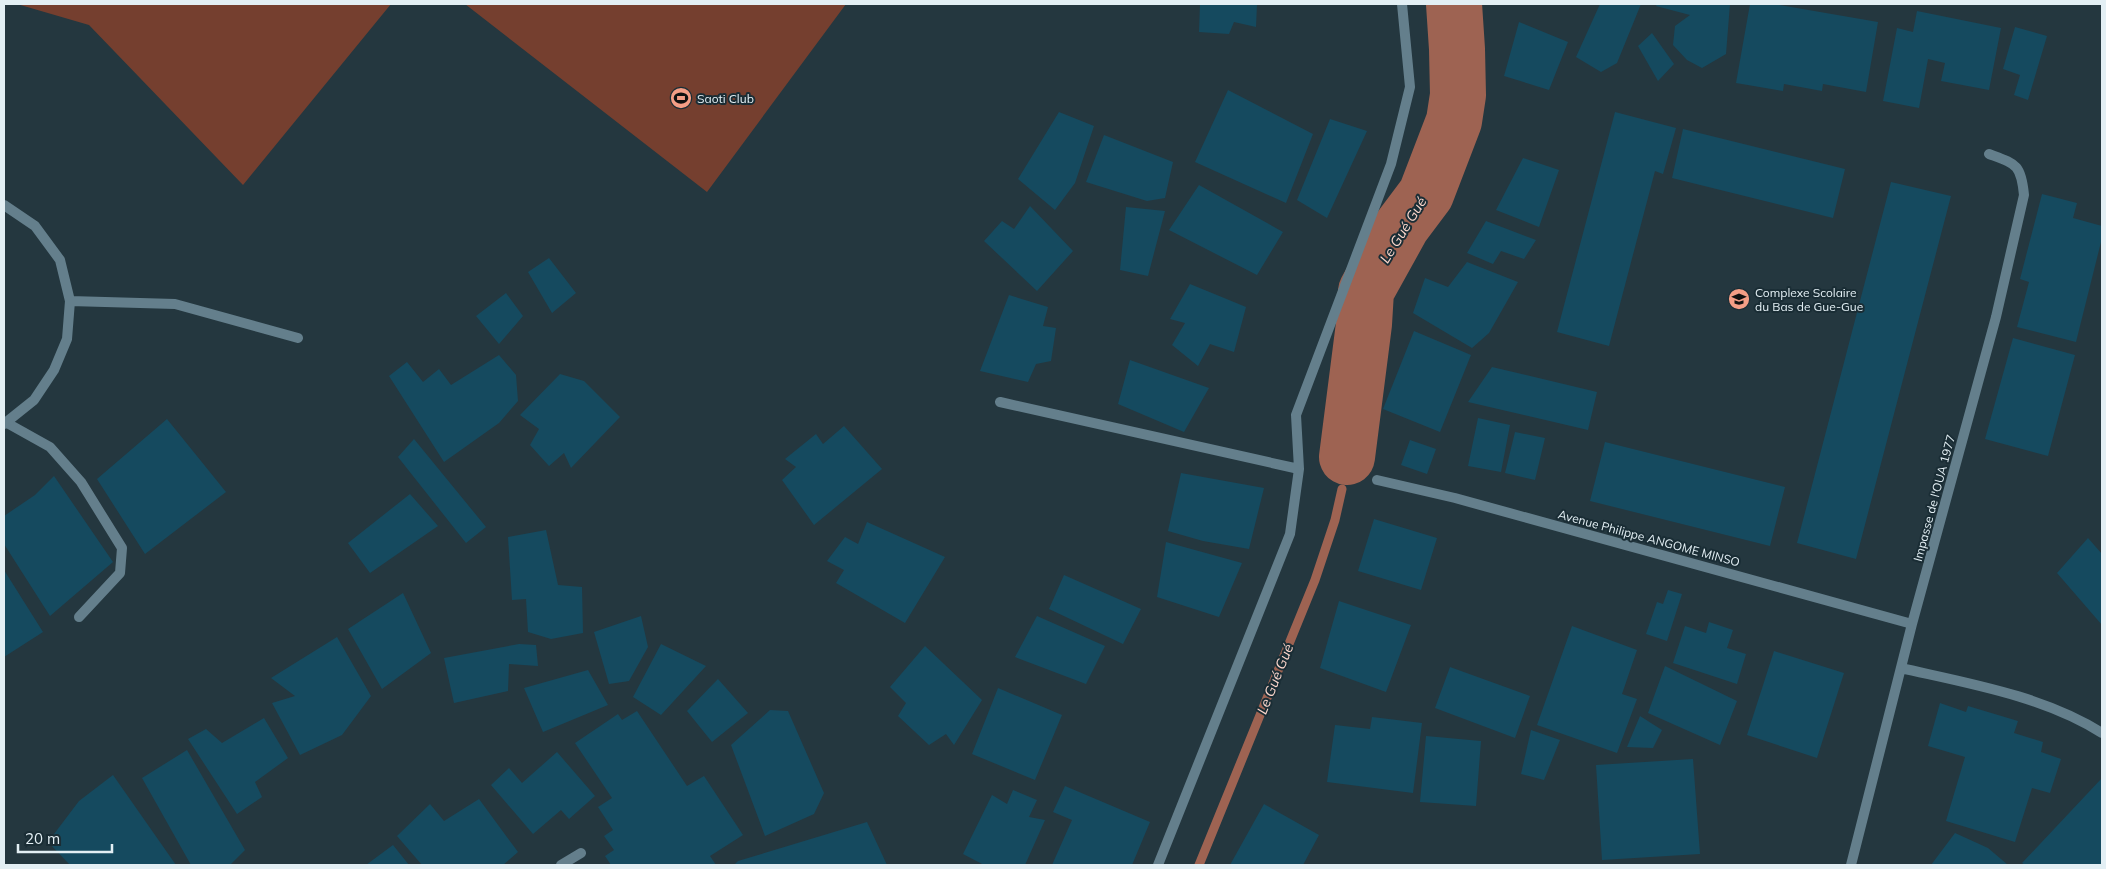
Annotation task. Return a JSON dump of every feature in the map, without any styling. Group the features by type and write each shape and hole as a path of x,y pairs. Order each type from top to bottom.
{"street":[{"path":"1158,865 1290,534 1299,470 1296,415 1390,164 1410,87 1402,4"},
{"name":"Impasse de l'OUA 1977","path":"1851,865 1912,624 1994,326 2024,195 2022,176 2014,163 1989,154"},
{"path":"4,205 35,226 60,260 70,301 67,339 54,370 34,400 6,424 50,447 82,482 122,548 120,573 79,617"},
{"path":"70,301 175,304 298,338"},
{"path":"1000,402 1299,470"},
{"name":"Avenue Philippe ANGOME MINSO","path":"1377,480 1464,500 1912,624"},
{"path":"1901,668 2043,704 2071,716 2102,733"},
{"path":"561,865 581,853"}],"shaded area":[{"path":"17,4 391,4 243,185 89,25"},
{"name":"Saoti Club","path":"465,4 846,4 707,192"}],"building":[{"path":"1200,4 1257,4 1256,27 1234,22 1229,34 1199,32"},
{"path":"1600,4 1641,4 1617,63 1601,72 1576,57"},
{"path":"1657,4 1730,4 1726,54 1702,68 1687,60 1673,45 1675,26 1690,15 1656,6"},
{"path":"1750,4 1773,4 1878,22 1866,92 1823,84 1822,91 1784,84 1783,91 1736,83"},
{"path":"1917,11 2001,28 1989,90 1941,81 1945,63 1928,59 1919,108 1883,101 1897,28 1913,32"},
{"path":"1519,22 1568,42 1549,90 1504,76"},
{"path":"2015,27 2047,36 2028,100 2014,95 2020,75 2003,69"},
{"path":"1652,33 1674,64 1658,81 1638,46"},
{"path":"1228,90 1313,134 1286,203 1195,162"},
{"path":"1059,112 1094,126 1075,183 1055,210 1018,179"},
{"path":"1615,112 1676,128 1663,174 1655,171 1609,346 1557,332"},
{"path":"1330,119 1367,131 1327,218 1297,200"},
{"path":"1683,129 1845,169 1833,218 1672,178"},
{"path":"1104,135 1173,162 1165,198 1147,201 1086,182"},
{"path":"1523,158 1559,170 1539,227 1496,210"},
{"path":"1891,182 1951,196 1856,559 1797,543"},
{"path":"1199,185 1283,232 1257,275 1169,230"},
{"path":"2042,194 2077,203 2073,218 2102,226 2102,238 2076,342 2017,327 2029,282 2020,279"},
{"path":"1030,206 1073,251 1037,291 984,241 1002,221 1014,229"},
{"path":"1126,207 1165,211 1148,276 1120,270"},
{"path":"1486,221 1536,240 1524,259 1501,251 1493,264 1467,253"},
{"path":"549,258 576,293 552,313 528,272"},
{"path":"1467,262 1518,282 1489,333 1472,348 1413,313 1425,278 1448,287"},
{"path":"1190,284 1246,307 1234,352 1210,344 1198,366 1172,345 1185,323 1170,319"},
{"path":"506,293 523,316 499,344 476,316"},
{"path":"1009,295 1048,307 1043,326 1056,328 1051,361 1036,364 1028,382 980,371"},
{"path":"1414,331 1471,355 1440,432 1383,409"},
{"path":"2013,338 2075,355 2048,456 1985,439"},
{"path":"499,355 516,375 518,401 499,423 444,462 389,376 407,362 423,382 439,369 451,385"},
{"path":"1130,360 1209,388 1184,432 1118,404"},
{"path":"1492,367 1597,392 1588,430 1468,402"},
{"path":"560,374 584,381 620,417 571,468 564,453 549,466 530,445 539,429 520,415"},
{"path":"1478,418 1510,425 1501,472 1468,466"},
{"path":"167,419 226,492 145,554 97,479"},
{"path":"844,426 882,469 814,525 782,480 796,467 785,459 816,434 823,444"},
{"path":"1515,432 1545,438 1535,480 1505,473"},
{"path":"414,439 486,527 466,543 398,457"},
{"path":"1410,440 1436,449 1427,474 1401,465"},
{"path":"1605,442 1785,487 1770,546 1590,501"},
{"path":"1181,473 1264,488 1249,549 1203,541 1168,531"},
{"path":"54,476 113,562 50,616 4,544 4,516 35,495"},
{"path":"410,494 438,526 370,573 348,543"},
{"path":"1374,519 1437,538 1421,590 1358,571"},
{"path":"867,522 945,557 905,623 836,583 844,570 827,561 845,537 858,544"},
{"path":"546,530 558,585 582,587 583,633 551,639 528,632 526,599 512,600 508,537"},
{"path":"2088,538 2102,554 2102,625 2057,573"},
{"path":"1166,542 1242,563 1219,617 1157,597"},
{"path":"4,570 43,632 4,657"},
{"path":"1064,575 1141,609 1123,644 1049,609"},
{"path":"1668,590 1682,594 1667,641 1646,634 1657,602 1663,604"},
{"path":"403,593 431,653 382,689 348,629"},
{"path":"1339,601 1411,625 1386,692 1320,668"},
{"path":"641,616 648,647 629,681 609,684 594,632"},
{"path":"1037,616 1105,646 1086,684 1015,657"},
{"path":"1709,622 1733,630 1727,648 1746,654 1737,684 1673,663 1685,626 1706,633"},
{"path":"1572,626 1637,650 1622,694 1637,699 1617,753 1537,725"},
{"path":"337,637 371,696 342,735 300,755 272,703 295,696 271,678"},
{"path":"519,644 536,645 538,666 509,664 508,691 454,703 444,658"},
{"path":"661,644 706,666 661,715 633,697"},
{"path":"925,646 982,700 954,745 946,734 929,745 898,716 906,703 890,687"},
{"path":"1774,651 1844,673 1817,758 1747,735"},
{"path":"1665,666 1737,701 1720,745 1648,713"},
{"path":"1450,667 1530,696 1515,738 1435,708"},
{"path":"588,670 608,705 543,732 524,688"},
{"path":"718,679 748,713 712,742 687,711"},
{"path":"998,688 1062,715 1035,780 972,754"},
{"path":"1940,703 1966,712 1968,706 2018,721 2014,733 2043,742 2041,752 2061,759 2050,793 2032,788 2015,842 1946,821 1965,757 1928,746"},
{"path":"770,710 788,711 824,793 814,814 765,836 731,745"},
{"path":"637,711 687,786 704,776 743,835 710,856 716,865 611,865 605,856 614,850 604,836 613,830 598,807 612,798 575,743 618,714 622,720"},
{"path":"1640,716 1662,730 1653,748 1627,747"},
{"path":"1372,717 1422,723 1413,793 1327,782 1335,725 1370,729"},
{"path":"264,718 288,758 255,782 262,797 237,814 188,739 206,729 222,743"},
{"path":"1531,730 1560,740 1544,780 1521,774"},
{"path":"1426,736 1481,741 1476,806 1420,802"},
{"path":"187,750 245,850 230,865 191,865 142,778"},
{"path":"557,752 595,796 569,819 561,810 533,834 491,785 509,768 522,783"},
{"path":"1693,759 1700,854 1602,860 1596,765"},
{"path":"113,775 176,865 70,865 48,842 79,801"},
{"path":"2102,778 2102,865 2025,865 2022,863"},
{"path":"1065,786 1150,822 1132,865 1052,865 1072,820 1053,812"},
{"path":"1013,790 1037,800 1029,817 1045,820 1025,865 984,865 963,854 992,795 1007,804"},
{"path":"479,799 518,852 503,865 422,865 397,836 430,804 444,821"},
{"path":"1264,804 1319,835 1303,865 1230,865"},
{"path":"867,822 887,865 734,865 738,861"},
{"path":"1955,833 1988,848 2008,865 1931,865"},
{"path":"393,845 409,865 366,865"}],"waterway":[{"name":"Le Gué Gué","path":"1347,457 1364,324 1366,291 1402,226 1426,194 1454,121 1458,95 1454,4"},
{"name":"Le Gué Gué","path":"1199,865 1315,580 1335,520 1342,489"}],"place":[{"name":"Saoti Club","path":"681,98"},
{"name":"Complexe Scolaire du Bas de Gue-Gue","path":"1739,299"}]}
